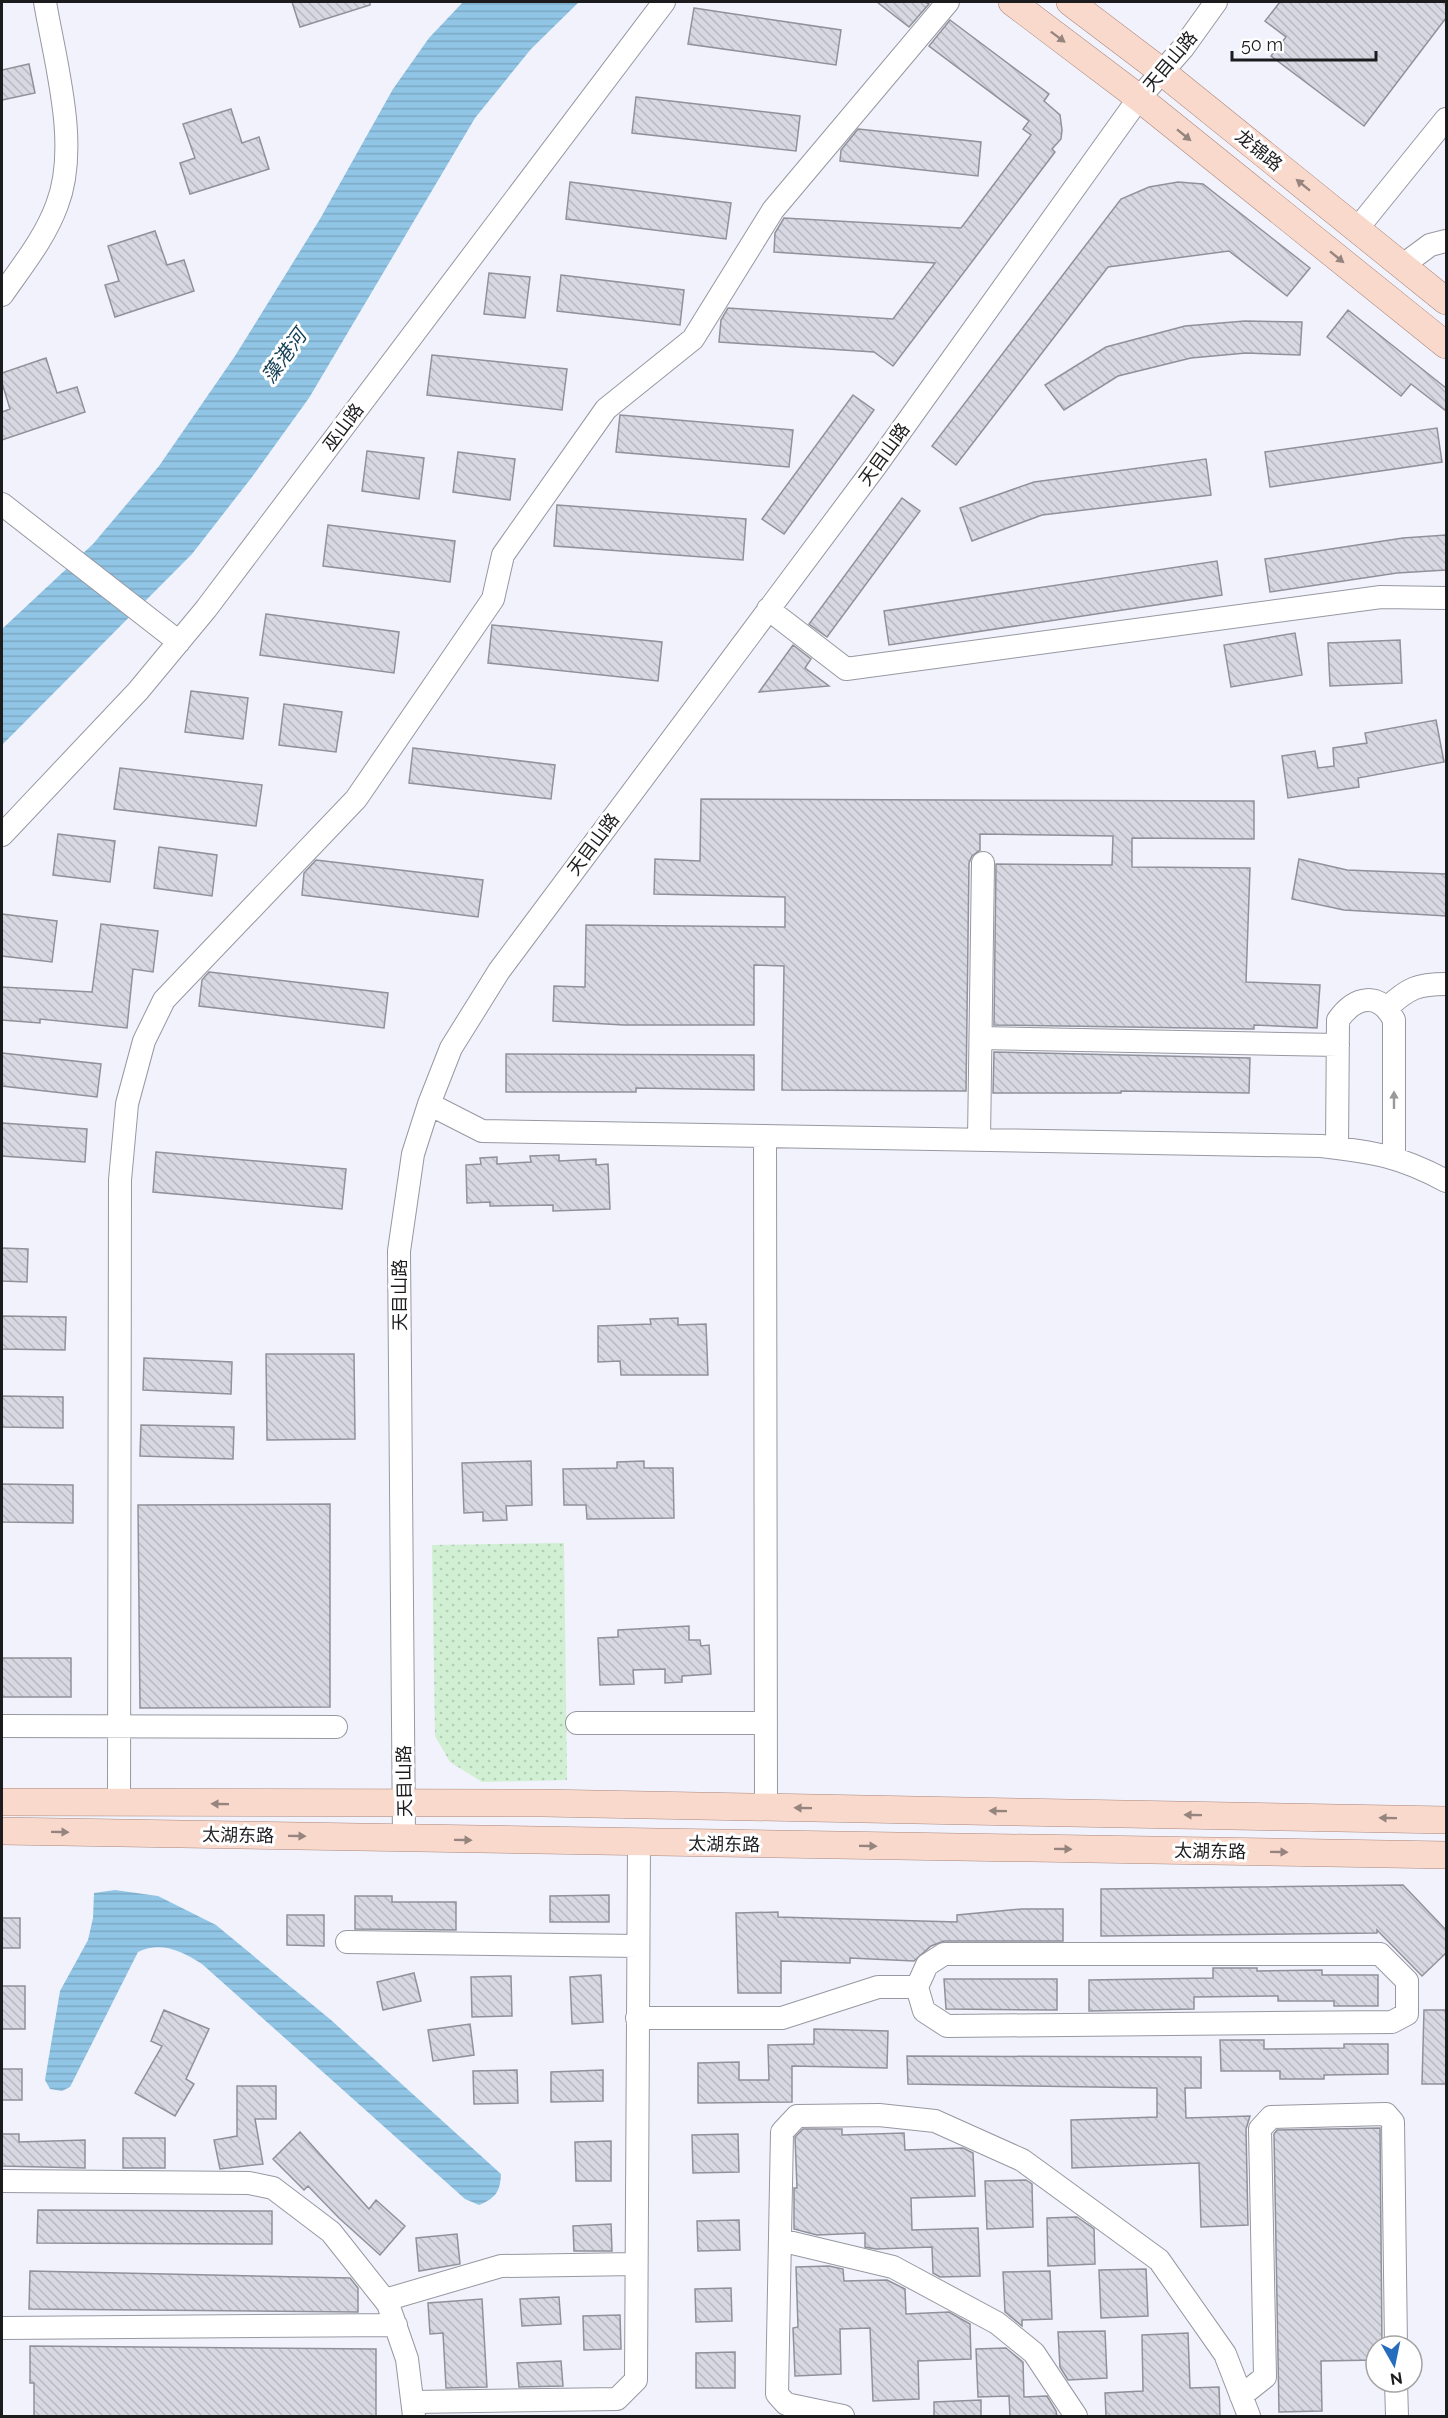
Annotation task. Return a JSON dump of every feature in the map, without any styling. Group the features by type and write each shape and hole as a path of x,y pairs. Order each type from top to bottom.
{"main road":[{"name":"龙锦路","path":"1012,2 1139,98 1446,345"},
{"name":"龙锦路","path":"1070,2 1161,71 1446,301"},
{"name":"太湖东路","path":"2,1802 404,1802 1446,1820"},
{"name":"太湖东路","path":"2,1831 1446,1855"}],"street":[{"path":"2,295 41,238 57,205 64,181 66,145 63,110 45,2"},
{"name":"巫山路","path":"2,835 138,691 178,642 664,2"},
{"path":"120,1803 120,1180 127,1104 144,1041 164,1000 356,799 494,599 503,555 606,408 693,339 773,210 948,2"},
{"name":"天目山路","path":"404,1839 399,1251 413,1154 429,1104 451,1048 499,971 875,467 1139,98 1183,48 1216,2"},
{"path":"1357,229 1446,119"},
{"path":"1403,266 1430,245 1446,241"},
{"path":"2,504 178,642"},
{"path":"768,609 846,669 1381,597 1446,598"},
{"path":"979,1140 983,863"},
{"path":"1388,1008 1406,990 1428,984 1446,984"},
{"path":"1337,1148 1338,1020 1348,1005 1360,1000 1372,1000 1388,1008 1394,1020 1394,1158"},
{"path":"981,1038 1338,1045"},
{"path":"429,1104 482,1131 1337,1148 1369,1151 1394,1158 1416,1165 1446,1181"},
{"path":"765,1136 766,1807"},
{"path":"577,1723 766,1723"},
{"path":"2,1726 336,1728"},
{"path":"2,2181 249,2183 273,2188 331,2232 385,2300 407,2359 414,2409 617,2399 636,2380 639,1843"},
{"path":"347,1942 638,1946"},
{"path":"944,1954 1380,1954 1407,1982 1407,2014 1392,2022 947,2026 924,2011 917,1987 927,1965 944,1954"},
{"path":"638,2019 782,2019 878,1987 917,1987"},
{"path":"1245,2406 1265,2377 1260,2129 1271,2117 1386,2114 1393,2122 1396,2334"},
{"path":"843,2416 786,2404 777,2394 782,2132 797,2116 879,2115 935,2121 1023,2160 1159,2260 1225,2354 1245,2406"},
{"path":"780,2240 894,2267 997,2324 1034,2353 1076,2416"},
{"path":"385,2300 501,2266 636,2264"},
{"path":"2,2328 396,2325"},
{"path":"1396,2394 1397,2416"}],"green space":[{"path":"564,1543 567,1780 482,1782 450,1762 435,1736 432,1545"}],"water":[{"name":"藻港河","path":"463,2 579,2 531,49 475,118 309,398 252,477 192,554 2,745 2,629 93,544 159,466 235,356 320,219 393,89 429,38"},
{"path":"115,1890 158,1896 216,1925 331,2020 501,2174 496,2194 479,2205 465,2199 202,1964 171,1949 155,1947 138,1952 70,2087 62,2091 50,2089 45,2080 60,1991 88,1940 93,1918 94,1893"}],"building":[{"path":"292,2 370,2 370,5 300,27"},
{"path":"877,2 925,2 929,4 909,27"},
{"path":"1280,2 1446,2 1446,18 1364,126 1271,56 1286,37 1265,21"},
{"path":"694,8 841,30 836,65 688,44"},
{"path":"950,20 1049,94 1044,101 1060,115 1062,130 1061,139 1052,149 1055,152 893,366 874,352 719,342 721,320 728,308 893,319 935,263 774,252 775,233 784,218 961,228 1031,135 1023,129 1029,121 929,46"},
{"path":"29,64 35,93 2,100 2,70"},
{"path":"636,97 800,116 796,151 632,133"},
{"path":"231,109 242,143 259,137 269,169 190,194 180,163 195,158 183,124"},
{"path":"858,129 981,142 978,176 840,161 841,150"},
{"path":"570,182 731,203 726,239 566,219"},
{"path":"1178,182 1203,184 1310,268 1287,296 1229,251 1108,267 956,465 932,446 1121,199 1149,187"},
{"path":"155,231 167,265 184,260 194,291 115,317 105,285 119,281 108,246"},
{"path":"489,273 530,277 525,318 484,314"},
{"path":"561,275 684,290 680,325 557,311"},
{"path":"1348,310 1446,388 1446,411 1411,384 1401,396 1327,337"},
{"path":"1245,321 1302,322 1300,355 1246,353 1191,358 1118,376 1064,410 1045,385 1106,347 1185,326"},
{"path":"432,355 567,369 562,410 427,395"},
{"path":"46,358 57,393 77,387 85,412 2,440 2,412 10,409 2,383 2,373"},
{"path":"853,395 874,410 784,534 762,519"},
{"path":"620,415 793,430 789,467 616,452"},
{"path":"1437,428 1442,462 1270,487 1265,452"},
{"path":"367,451 424,458 419,499 362,491"},
{"path":"458,452 515,459 510,500 453,492"},
{"path":"1206,459 1211,495 1042,515 972,541 960,508 1034,482"},
{"path":"902,498 920,511 827,637 809,624"},
{"path":"557,505 746,519 743,560 554,546"},
{"path":"328,525 455,541 450,582 323,566"},
{"path":"1446,535 1446,570 1397,573 1270,592 1265,559 1403,538"},
{"path":"1217,561 1222,595 889,645 884,611"},
{"path":"266,614 399,632 394,673 260,655"},
{"path":"492,625 662,642 658,681 488,663"},
{"path":"1295,633 1302,675 1231,687 1224,645"},
{"path":"1400,640 1402,683 1330,686 1328,643"},
{"path":"793,645 811,659 805,668 829,686 759,692"},
{"path":"191,691 248,698 243,739 185,732"},
{"path":"284,704 342,712 336,752 279,745"},
{"path":"1436,720 1444,762 1358,778 1359,787 1288,798 1282,756 1315,751 1318,768 1334,766 1333,748 1367,743 1365,733"},
{"path":"413,748 555,765 551,799 409,783"},
{"path":"120,768 262,785 256,826 114,809"},
{"path":"701,799 1254,801 1254,839 1132,838 1132,867 1250,868 1246,982 1320,985 1317,1028 1254,1025 1254,1029 994,1025 996,864 1112,865 1113,836 980,834 980,850 972,856 969,863 966,1091 782,1090 784,966 754,965 754,1025 624,1025 553,1021 554,986 585,987 586,925 785,927 785,897 654,894 655,859 700,861"},
{"path":"58,834 115,841 110,882 53,875"},
{"path":"159,847 217,855 212,896 154,888"},
{"path":"1299,859 1347,870 1446,874 1446,916 1344,910 1292,899"},
{"path":"316,860 483,880 478,917 302,895 304,873"},
{"path":"2,914 57,921 52,962 2,956"},
{"path":"101,924 158,931 153,972 133,969 127,1028 40,1019 40,1023 2,1020 2,987 92,992"},
{"path":"209,972 388,993 384,1028 199,1006 202,980"},
{"path":"994,1052 1250,1058 1249,1093 1121,1091 1121,1093 993,1093"},
{"path":"2,1053 101,1064 97,1097 2,1086"},
{"path":"506,1054 754,1055 754,1090 636,1088 636,1092 506,1092"},
{"path":"2,1123 87,1129 85,1162 2,1156"},
{"path":"156,1152 346,1169 342,1209 153,1192"},
{"path":"559,1155 559,1161 596,1159 596,1165 608,1164 610,1209 553,1211 553,1205 490,1206 490,1202 467,1203 466,1165 481,1164 480,1158 497,1157 497,1164 531,1162 530,1156"},
{"path":"2,1248 28,1249 27,1282 2,1281"},
{"path":"2,1316 66,1317 65,1350 2,1349"},
{"path":"678,1318 678,1325 706,1324 708,1375 621,1375 620,1361 598,1362 598,1326 651,1324 650,1319"},
{"path":"266,1354 354,1354 355,1439 267,1440"},
{"path":"144,1358 232,1362 231,1394 143,1390"},
{"path":"2,1396 63,1397 63,1428 2,1427"},
{"path":"141,1425 234,1427 233,1459 140,1456"},
{"path":"531,1461 532,1505 506,1506 507,1520 483,1521 483,1512 464,1513 462,1463"},
{"path":"644,1461 644,1468 673,1468 674,1518 587,1519 586,1505 564,1505 563,1469 617,1468 617,1462"},
{"path":"2,1484 73,1485 73,1523 2,1522"},
{"path":"330,1504 330,1707 140,1708 138,1505"},
{"path":"689,1626 689,1640 700,1640 701,1646 709,1645 711,1674 682,1676 682,1682 665,1683 665,1669 633,1670 634,1684 600,1685 598,1638 618,1637 618,1630"},
{"path":"2,1658 71,1658 71,1697 2,1697"},
{"path":"1403,1885 1446,1930 1446,1953 1422,1976 1377,1930 1377,1933 1101,1936 1101,1889"},
{"path":"609,1895 609,1922 550,1922 550,1896"},
{"path":"355,1896 392,1896 392,1902 456,1902 456,1930 355,1929"},
{"path":"1022,1909 1063,1909 1063,1941 944,1941 931,1946 914,1961 850,1958 850,1963 781,1961 781,1993 738,1993 736,1913 778,1912 778,1917 957,1922 957,1915"},
{"path":"287,1915 324,1915 324,1946 287,1945"},
{"path":"2,1918 20,1918 20,1948 2,1948"},
{"path":"1213,1968 1257,1968 1257,1971 1322,1970 1322,1975 1378,1975 1378,2006 1334,2006 1334,2001 1278,2001 1278,1996 1194,1997 1194,2009 1089,2011 1089,1980 1213,1978"},
{"path":"414,1973 421,2001 383,2010 377,1982"},
{"path":"601,1975 603,2022 572,2024 570,1977"},
{"path":"511,1976 512,2016 472,2017 471,1977"},
{"path":"944,1979 1057,1979 1057,2010 946,2009"},
{"path":"2,1986 25,1986 25,2029 2,2029"},
{"path":"164,2010 209,2029 186,2079 194,2084 175,2116 135,2093 162,2046 151,2041"},
{"path":"1424,2010 1446,2010 1446,2084 1422,2084"},
{"path":"470,2024 474,2055 433,2061 428,2030"},
{"path":"814,2029 888,2031 887,2068 792,2066 792,2102 698,2103 698,2063 739,2062 739,2080 769,2080 768,2045 814,2044"},
{"path":"1220,2040 1264,2040 1264,2049 1344,2048 1344,2044 1388,2044 1388,2074 1324,2075 1324,2079 1280,2079 1280,2071 1221,2071"},
{"path":"907,2056 1201,2057 1201,2088 1185,2088 1186,2118 1250,2116 1246,2129 1248,2225 1201,2227 1199,2163 1072,2168 1071,2120 1157,2117 1157,2088 908,2084"},
{"path":"2,2069 22,2069 22,2100 2,2100"},
{"path":"517,2070 518,2103 474,2104 473,2071"},
{"path":"603,2070 603,2101 551,2102 551,2072"},
{"path":"237,2086 276,2086 276,2119 255,2119 263,2164 220,2169 214,2140 237,2136"},
{"path":"1380,2128 1382,2334 1364,2334 1364,2360 1321,2361 1322,2411 1279,2412 1274,2134 1277,2130"},
{"path":"803,2129 842,2129 842,2135 904,2133 905,2150 963,2148 973,2153 975,2196 911,2198 912,2230 978,2228 980,2276 940,2277 933,2273 932,2247 876,2249 865,2247 865,2233 817,2235 794,2229 794,2188 797,2188 795,2137"},
{"path":"300,2132 369,2209 376,2200 405,2226 380,2255 308,2186 304,2190 273,2159"},
{"path":"2,2134 19,2134 19,2142 85,2140 85,2168 2,2166"},
{"path":"738,2134 739,2172 693,2173 692,2135"},
{"path":"123,2138 165,2138 165,2168 123,2168"},
{"path":"611,2141 611,2181 576,2181 575,2142"},
{"path":"1026,2180 1032,2184 1033,2227 987,2229 985,2181"},
{"path":"38,2210 272,2211 272,2244 37,2243"},
{"path":"1077,2217 1094,2229 1095,2264 1048,2266 1047,2218"},
{"path":"739,2220 740,2250 698,2251 697,2221"},
{"path":"611,2224 612,2251 574,2251 573,2226"},
{"path":"457,2234 460,2264 419,2271 416,2238"},
{"path":"829,2266 843,2269 844,2281 887,2280 905,2289 906,2314 949,2312 970,2324 971,2359 918,2361 919,2399 873,2401 870,2328 840,2329 841,2374 795,2376 793,2328 798,2327 796,2267"},
{"path":"1146,2269 1148,2316 1101,2318 1099,2270"},
{"path":"30,2271 350,2278 358,2288 358,2312 29,2309"},
{"path":"1050,2271 1052,2319 1022,2320 1022,2326 1005,2312 1003,2272"},
{"path":"731,2288 732,2321 696,2322 695,2289"},
{"path":"559,2297 561,2324 522,2326 520,2299"},
{"path":"482,2299 487,2387 446,2388 443,2333 430,2334 428,2303"},
{"path":"620,2315 621,2349 584,2350 583,2316"},
{"path":"1105,2331 1107,2378 1068,2380 1060,2367 1058,2332"},
{"path":"1188,2333 1190,2388 1219,2387 1220,2416 1106,2416 1105,2393 1143,2391 1142,2335"},
{"path":"30,2346 376,2349 376,2416 34,2416 34,2383 30,2383"},
{"path":"1006,2348 1023,2362 1024,2397 1047,2396 1057,2416 1010,2416 1009,2396 978,2397 976,2349"},
{"path":"735,2352 735,2388 696,2388 696,2353"},
{"path":"561,2361 563,2386 519,2387 517,2363"},
{"path":"981,2400 981,2416 934,2416 934,2402"}]}
